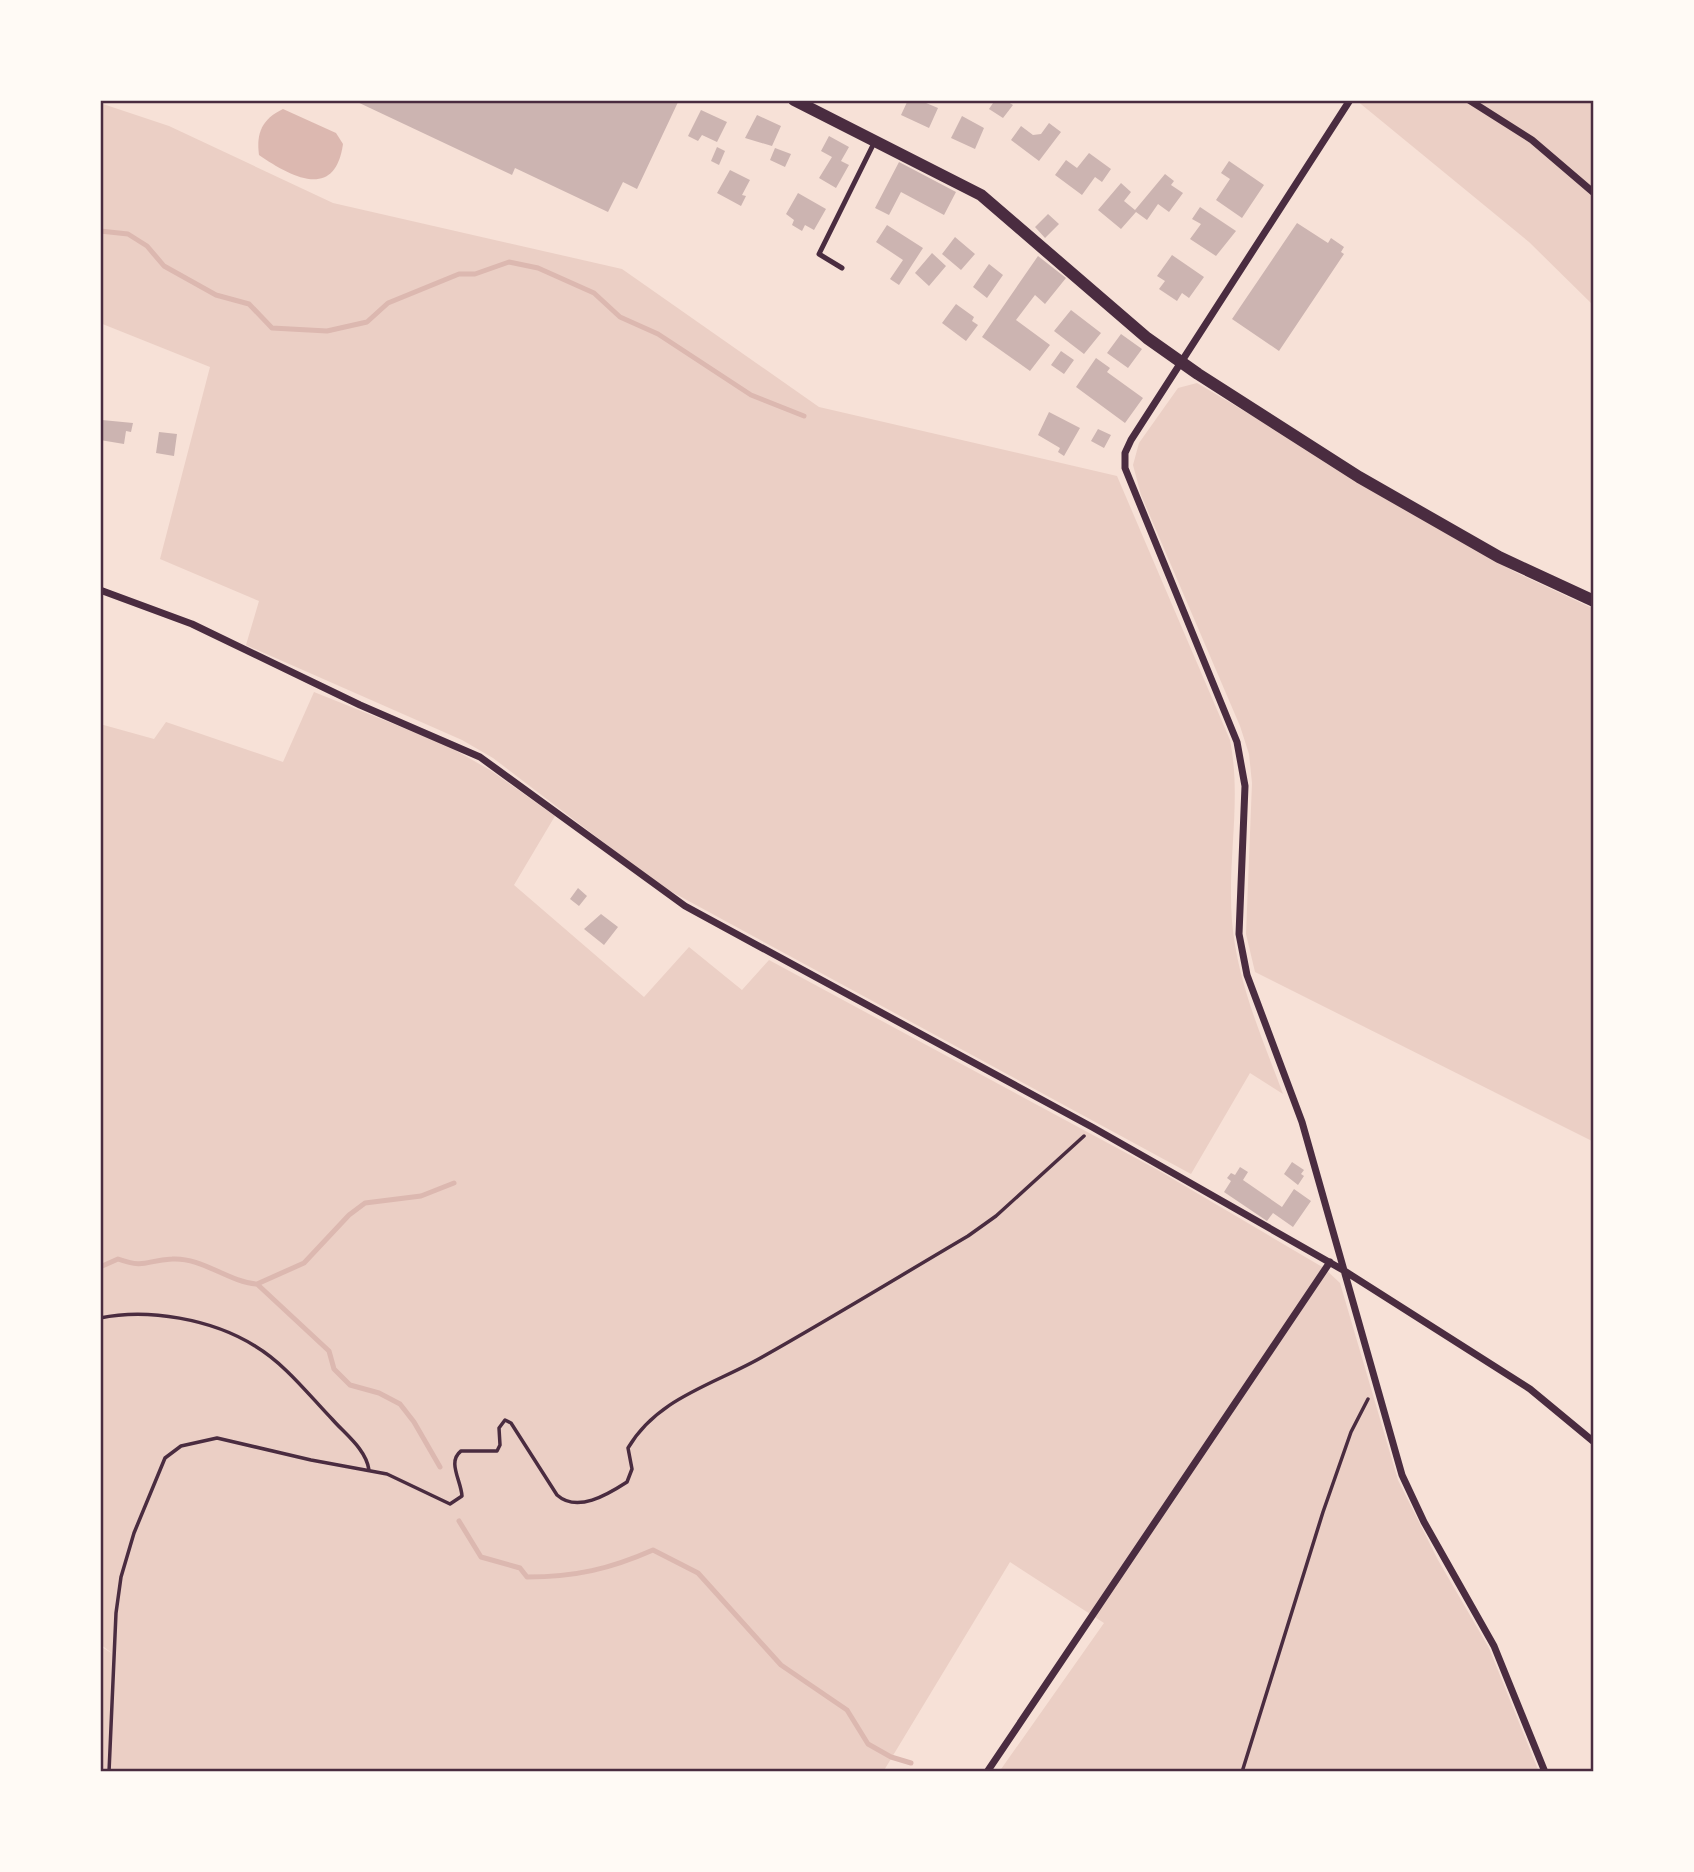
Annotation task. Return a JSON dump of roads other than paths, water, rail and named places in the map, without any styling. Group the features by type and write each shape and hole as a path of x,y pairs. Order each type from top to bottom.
{"street":[{"path":"794,100 991,201 1114,312 1183,363 1371,483 1499,557 1594,601"},
{"path":"1350,100 1302,169 1183,363 1131,440 1125,453 1125,468 1237,742 1245,786 1238,908 1244,961 1303,1122 1376,1385 1412,1496 1494,1646 1545,1772"},
{"path":"1469,100 1532,140 1594,193"},
{"path":"100,590 192,624 338,695 480,757 685,906 1092,1127 1330,1262 1530,1389 1594,1442"},
{"path":"987,1772 1330,1262"}],"lane":[{"path":"842,268 819,254 875,140"}],"waterway":[{"path":"100,231 128,234 147,246 164,266 216,295 249,304 272,328 327,331 367,322 388,303 459,274 475,274 509,262 538,268 594,293 620,317 658,334 751,395 804,416"},
{"path":"257,1284 304,1263 349,1215 365,1203 421,1196 454,1183"},
{"path":"100,1267 118,1259 141,1264 183,1259 257,1284 329,1351 334,1369 350,1385 379,1393 400,1404 414,1422 440,1467"},
{"path":"459,1521 481,1557 520,1568 527,1577 592,1571 653,1550 698,1573 781,1665 847,1710 868,1744 891,1757 911,1763"}]}
